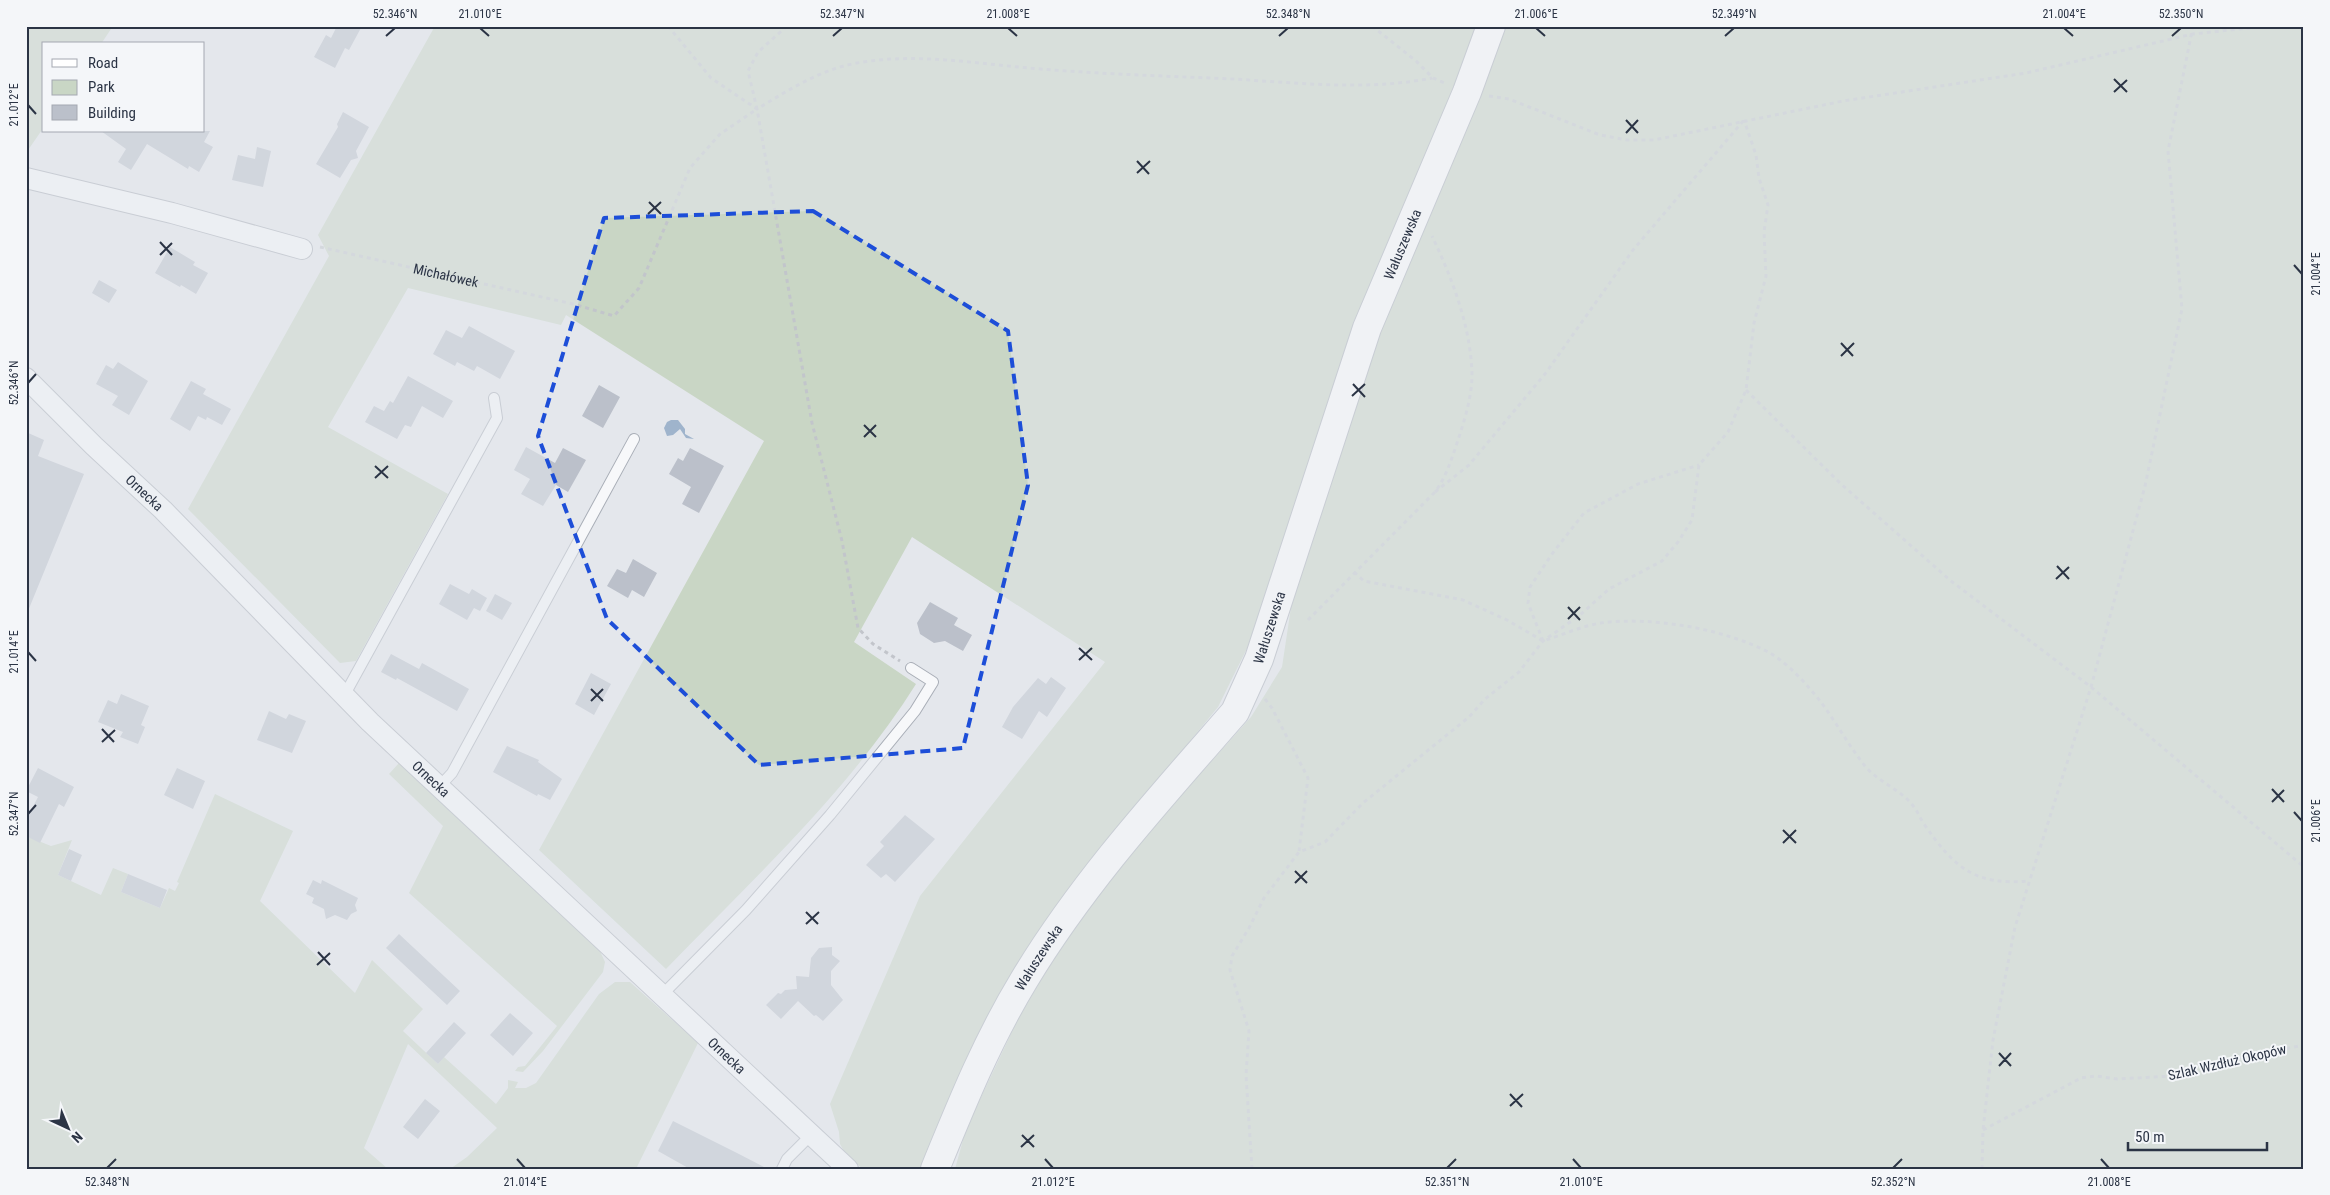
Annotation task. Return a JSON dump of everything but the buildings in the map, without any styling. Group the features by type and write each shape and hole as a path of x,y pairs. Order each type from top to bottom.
{"street":[{"name":"Wałuszewska","path":"935,1169 975,1070 1024,980 1084,891 1126,837 1234,712 1243,696 1272,622 1367,328 1467,92 1491,26"},
{"path":"26,178 172,213 302,249"},
{"name":"Ornecka","path":"26,378 106,458 163,510 344,696 661,996 848,1169"}],"lane":[{"path":"344,696 497,418 494,398"},
{"path":"439,787 452,773 634,439"},
{"path":"661,996 746,910 830,815 915,711 933,682 911,668"},
{"path":"782,1169 787,1159 812,1134"}],"path":[{"path":"668,26 710,78 758,109"},
{"path":"787,26 758,52 748,71 758,109 812,423 842,541 858,628 873,644 911,668"},
{"path":"1372,26 1416,61 1433,78 1467,92 1509,99 1600,135 1627,140 1654,140 1842,101 2026,73 2193,34 2267,26"},
{"path":"1982,1169 1983,1130 1993,1040 2015,927 2091,687 2145,486 2182,309 2168,151 2193,34 2193,26"},
{"path":"758,109 800,82 852,64 921,58 1032,68 1303,83 1356,85 1415,82 1433,78"},
{"name":"Michałówek","path":"302,249 324,246 573,304 614,316 639,288 690,168 720,134 758,109"},
{"path":"1543,641 1528,603 1530,587 1552,554 1584,513 1638,484 1699,465 1728,432 1746,390 1754,323 1766,276 1764,232 1768,205 1759,178 1756,155 1744,120"},
{"path":"1308,620 1435,492 1469,465 1545,374 1632,250 1744,120"},
{"path":"1419,205 1449,275 1470,351 1472,378 1463,426 1444,479 1435,492"},
{"path":"1746,390 1841,484 1951,581 2091,687 2304,867"},
{"path":"1299,852 1325,842 1363,803 1469,717 1485,699 1519,672 1543,641 1580,615 1610,589 1662,561 1678,542 1692,520 1699,465"},
{"path":"1354,572 1364,581 1463,600 1507,620 1543,641 1600,623 1646,622 1716,631 1772,654 1811,690 1866,767 1914,806 1923,822 1952,861 1972,873 1990,880 2008,883 2029,881"},
{"path":"1252,1169 1246,1075 1249,1031 1241,1004 1232,984 1230,970 1232,956 1264,898 1299,852 1308,778 1272,708 1260,694"},
{"name":"Szlak Wzdłuż Okopów","path":"1983,1130 2081,1078 2096,1076 2117,1079 2173,1076 2213,1063 2304,1045"}],"highlighted area":[{"path":"813,211 1008,331 1028,485 963,748 759,765 607,619 538,436 604,218"}],"green space":[{"path":"26,26 113,26 102,42 42,42 42,130 26,153"},
{"path":"435,26 1480,26 1264,614 1218,707 1130,814 924,1169 863,1169 846,1155 840,1144 839,1132 830,1104 920,896 1105,662 912,537 854,642 916,684 890,723 831,797 766,867 666,969 539,850 764,441 566,315 561,325 408,288 328,427 448,494 356,661 340,663 188,509 329,256 318,235"},
{"path":"1502,26 2304,26 2304,1169 955,1169 966,1129 1019,1017 1104,881 1251,717 1282,667 1296,574 1371,352"},
{"path":"399,763 599,949 605,962 603,972 543,1051 523,1072 515,1071 518,1067 525,1066 557,1026 409,893 443,826 389,774"},
{"path":"215,794 293,831 260,901 355,993 372,960 423,1009 403,1031 438,1064 444,1057 496,1104 508,1088 508,1080 518,1082 515,1088 526,1088 536,1083 599,994 615,982 630,982 698,1043 636,1169 450,1169 467,1157 497,1128 408,1044 364,1148 388,1169 26,1169 26,836 51,846 72,840 58,875 101,895 113,868 128,874 121,892 160,908 169,888 175,891 179,883 177,882"}],"water":[{"path":"678,420 685,429 685,434 694,439 686,438 680,429 673,435 667,436 664,428 667,422"}]}
